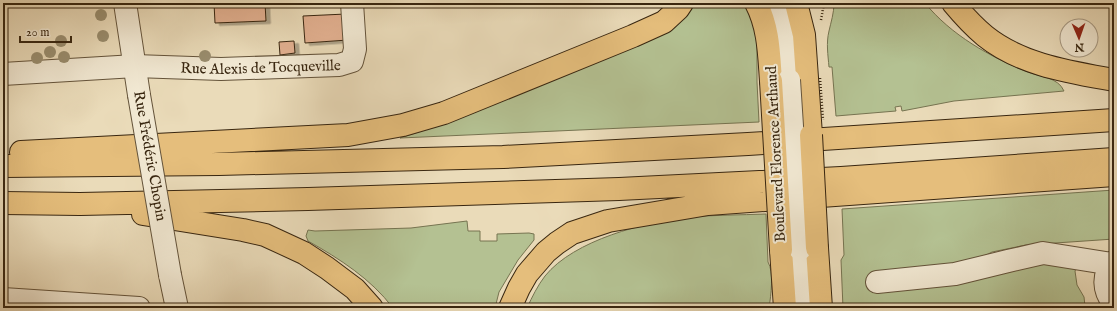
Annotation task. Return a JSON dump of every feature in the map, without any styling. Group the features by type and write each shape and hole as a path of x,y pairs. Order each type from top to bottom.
{"main road":[{"path":"648,28 668,3"},
{"path":"3,153 348,135 403,125 444,113 633,36 664,22 678,9 682,3"},
{"name":"Boulevard Florence Arthaud","path":"756,3 768,35 789,80 810,113 799,249 785,308"},
{"name":"Boulevard Florence Arthaud","path":"796,3 804,35"},
{"name":"Boulevard Florence Arthaud","path":"809,3 804,35 789,80 799,249 820,308"},
{"path":"953,3 967,19 986,36 1007,50 1030,60 1068,71 1114,80"},
{"path":"3,166 219,164 503,157 748,144 1114,120"},
{"path":"3,203 80,204 308,199 619,188 841,178 1114,159"},
{"path":"510,308 527,274 546,252 572,233 608,221 708,204 1114,175"},
{"path":"80,204 243,230 265,235 304,253 327,268 355,289 372,308"}],"street":[{"name":"Rue Frédéric Chopin","path":"125,3 139,95 177,308"},
{"name":"Rue Alexis de Tocqueville","path":"135,66 221,69 339,65 352,61 355,49 352,3"},
{"name":"Boulevard Florence Arthaud","path":"776,3 785,33 789,80"},
{"path":"3,74 135,66"},
{"name":"Boulevard Florence Arthaud","path":"799,249 802,308"},
{"path":"877,282 955,274 1044,253 1113,263 1107,271 1105,279 1109,303"},
{"path":"3,298 139,308"}],"green space":[{"path":"695,3 747,3 757,34 759,122 400,138 443,124 649,41 674,24 686,14"},
{"path":"834,3 925,3 935,15 972,44 1014,66 1053,80 1061,86 1064,91 954,101 902,111 901,106 895,107 896,111 836,116 832,67 829,67 827,44"},
{"path":"1114,190 1114,239 1026,245 992,252 965,266 1083,255 1075,271 1077,285 1084,297 1085,306 1081,308 843,308 841,260 844,255 842,209"},
{"path":"766,214 768,262 771,272 769,308 527,308 542,280 558,263 574,252 611,235 632,228 671,219 717,215"},
{"path":"467,221 468,231 480,231 480,241 497,241 497,234 534,234 534,240 518,260 499,292 495,308 393,308 365,279 343,262 308,241 306,236 308,230 411,228"}],"building":[{"path":"214,3 265,3 266,21 215,23"},
{"path":"346,14 348,40 305,43 303,16"},
{"path":"294,41 295,53 280,55 279,42"}]}
